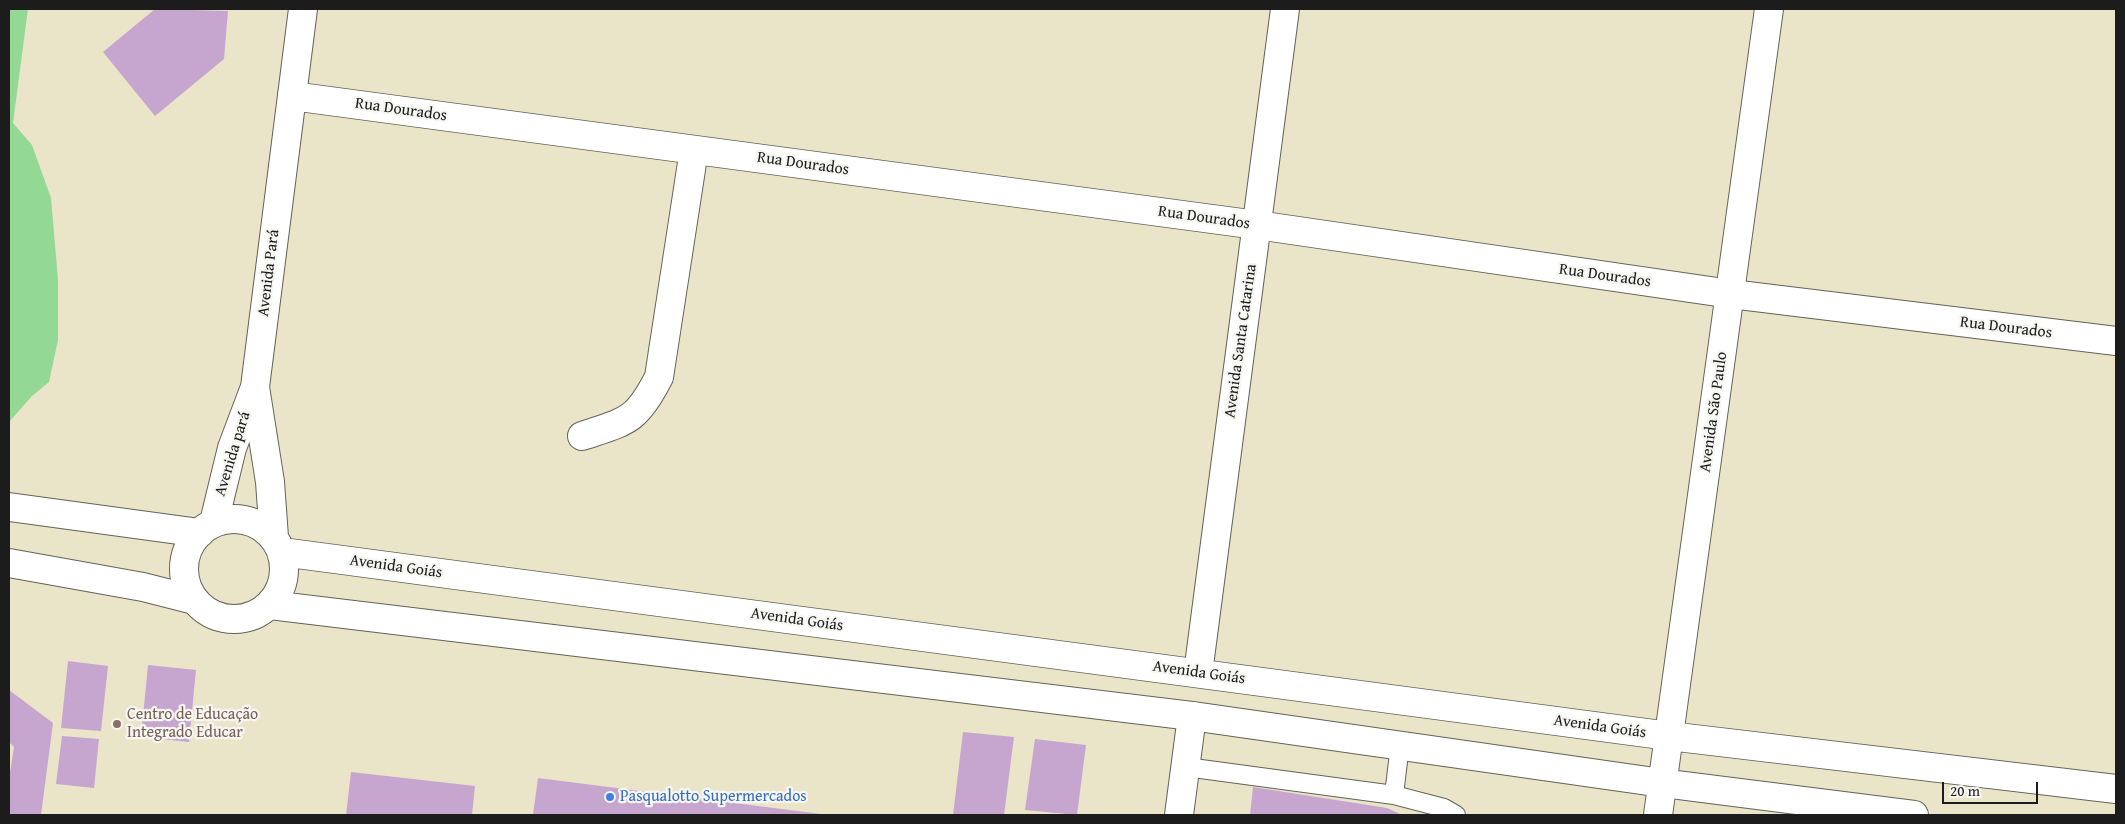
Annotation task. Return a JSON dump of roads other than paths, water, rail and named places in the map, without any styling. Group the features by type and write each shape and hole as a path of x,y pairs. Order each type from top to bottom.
{"street":[{"name":"Avenida Pará","path":"278,544 255,387 303,9"},
{"name":"Avenida Santa Catarina","path":"1198,673 1285,9"},
{"name":"Avenida São Paulo","path":"1658,815 1769,9"},
{"name":"Rua Dourados","path":"292,96 1257,225 1731,294 2116,341"},
{"path":"582,436 629,420 648,399 659,377 694,150"},
{"name":"Avenida pará","path":"207,527 232,448 255,387"},
{"path":"9,507 207,527 231,519 248,521 263,528 278,544 284,566 283,580 270,605 256,615 239,620 222,618 206,612 194,600 187,587 184,572 185,558 191,544 207,527"},
{"name":"Avenida Goiás","path":"278,544 1198,673 1669,736 2116,789"},
{"path":"9,563 144,587 194,600"},
{"path":"270,605 1192,716 1662,783 1914,815"},
{"path":"1179,815 1192,716"}],"lane":[{"path":"1394,796 1400,745"},
{"path":"1186,767 1394,796 1444,808 1456,815"}],"place":[{"name":"Centro de Educação Integrado Educar","path":"117,724"},
{"name":"Pasqualotto Supermercados","path":"610,797"}]}
